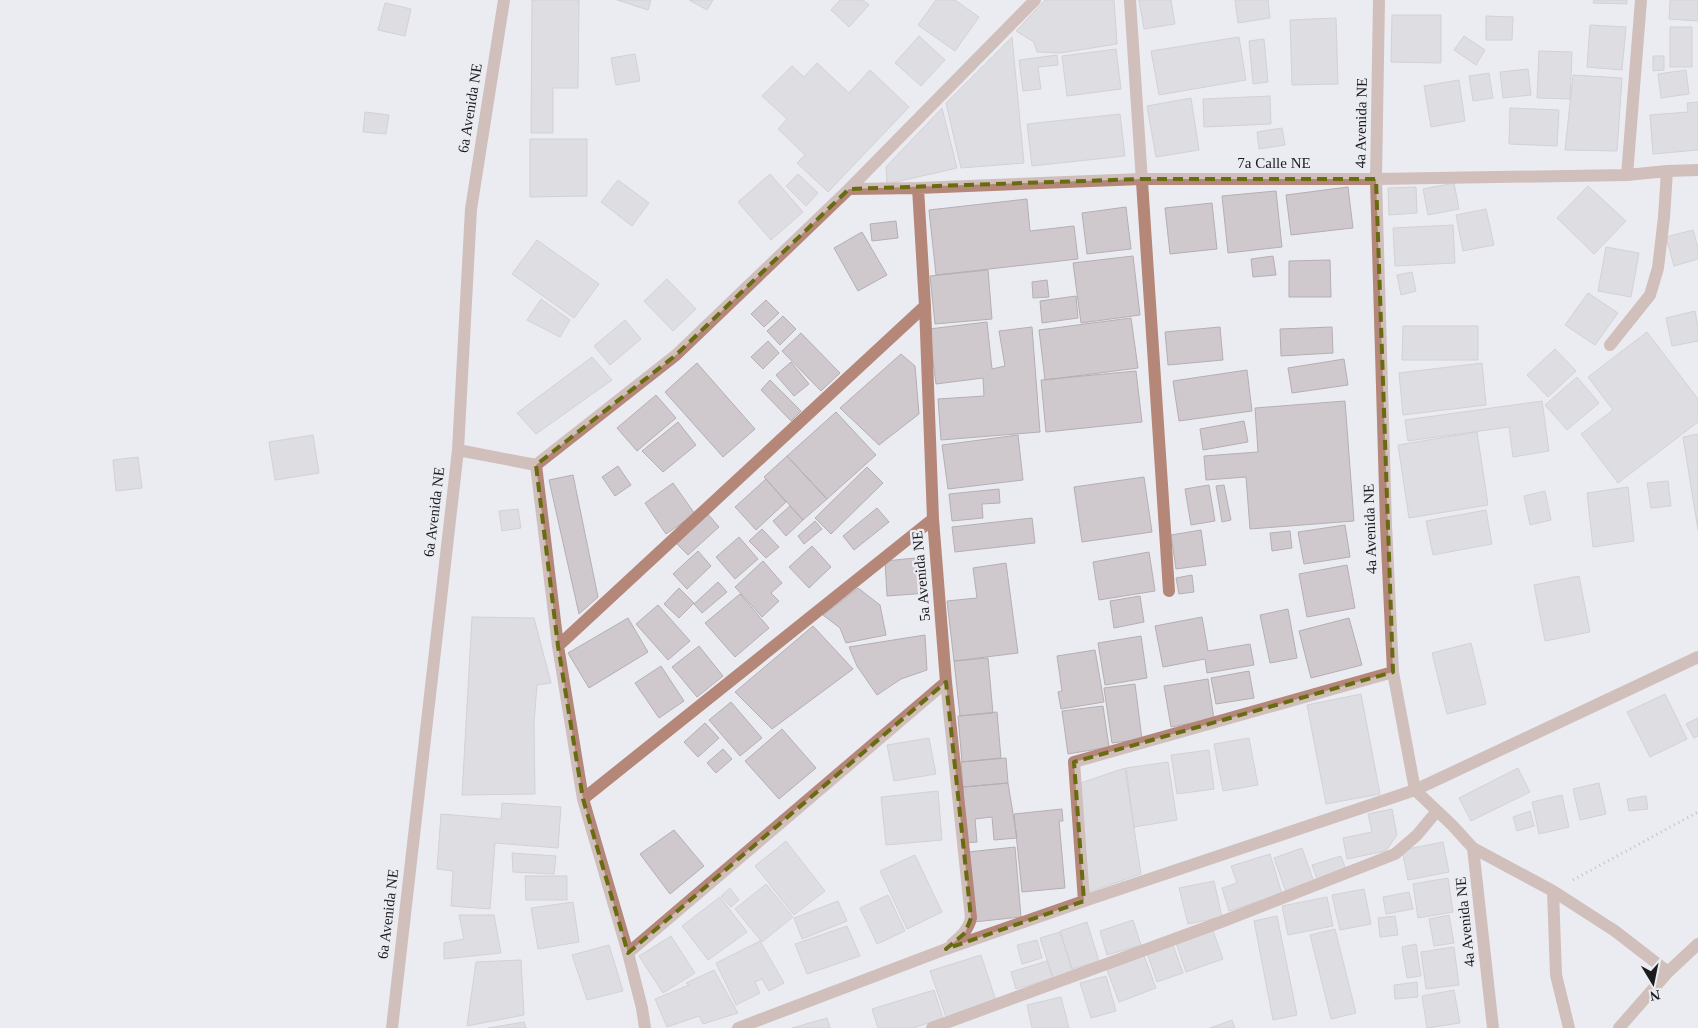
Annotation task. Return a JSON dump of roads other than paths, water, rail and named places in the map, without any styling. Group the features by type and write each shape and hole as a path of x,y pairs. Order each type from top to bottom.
{"street":[{"name":"6a Avenida NE","path":"392,1028 458,450 471,208 504,0"},
{"path":"458,450 536,465 676,355 849,189 1035,0"},
{"path":"1130,0 1169,591"},
{"name":"4a Avenida NE","path":"1379,0 1376,179 1386,525 1393,672 1415,790"},
{"path":"1627,175 1641,0"},
{"name":"7a Calle NE","path":"849,189 1141,179 1376,179 1627,175 1698,170"},
{"path":"1610,345 1650,294 1658,268 1667,171"},
{"name":"5a Avenida NE","path":"918,188 925,306 933,519 946,682 971,918 965,934 946,949"},
{"path":"558,646 925,306"},
{"path":"536,465 558,646 583,799 628,953 645,1028"},
{"path":"583,799 933,519"},
{"path":"738,1028 946,949 1415,790 1698,657"},
{"path":"1084,901 1074,762 1393,672"},
{"path":"628,953 946,682"},
{"path":"1415,790 1474,848 1553,891 1615,931 1668,972"},
{"path":"932,1028 1220,922 1395,854 1417,835 1437,811"},
{"name":"4a Avenida NE","path":"1474,848 1493,1028"},
{"path":"1553,891 1556,975 1569,1028"},
{"path":"1619,1028 1668,972 1698,944"}]}
